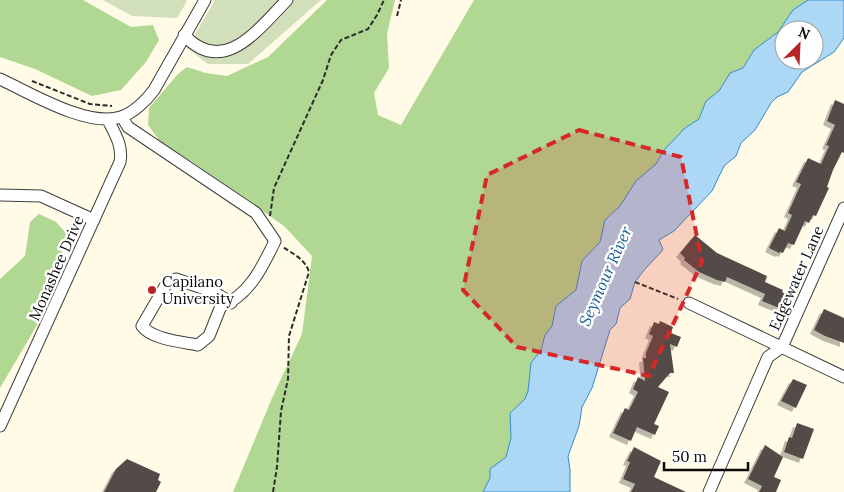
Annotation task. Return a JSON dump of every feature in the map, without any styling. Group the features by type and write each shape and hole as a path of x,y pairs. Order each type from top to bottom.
{"street":[{"path":"0,79 82,116 108,120 122,117 143,103 149,96 205,0"},
{"path":"184,35 191,43 213,52 230,50 245,42 287,0"},
{"path":"122,117 128,127 256,214 275,241 264,264 252,282 230,303 221,306 209,336 198,345 146,332 142,326 167,283 176,279 214,292 230,303"},
{"name":"Monashee Drive","path":"0,426 120,162 121,154 117,136 108,120"},
{"path":"0,195 49,198 94,220"},
{"name":"Edgewater Lane","path":"709,492 768,357 782,346 844,208"},
{"path":"690,304 844,377"}],"path":[{"path":"266,227 272,210 274,188 323,80 331,55 341,40 368,28 384,0"},
{"path":"397,16 400,0"},
{"path":"27,79 90,104 111,105 122,117"},
{"path":"273,492 282,411 288,379 289,336 309,272 303,260 275,241"},
{"path":"635,282 690,304"}],"highlighted area":[{"path":"579,130 681,157 702,262 649,376 517,347 463,290 487,175"}],"green space":[{"path":"0,0 83,0 131,27 153,25 159,40 146,62 121,90 92,96 35,69 0,57"},
{"path":"103,0 187,1 177,18 132,16"},
{"path":"215,0 321,0 248,64 208,64 187,48"},
{"path":"327,0 395,0 387,34 389,68 374,93 378,115 401,125 474,0 808,0 793,10 786,20 774,20 774,35 754,50 743,68 730,73 719,91 706,101 699,119 685,128 664,150 656,164 636,181 620,206 605,220 600,242 582,261 576,290 556,306 552,326 545,335 541,350 531,363 528,391 525,399 510,413 511,438 506,457 490,469 490,478 483,492 233,492 272,398 302,334 312,256 284,226 191,161 161,143 148,125 149,108 178,74 187,67 206,73 227,76 268,57"},
{"path":"39,214 56,222 66,233 65,243 37,325 0,388 0,279 25,256 30,222"}],"water":[{"path":"808,0 844,0 844,38 834,52 824,58 824,20 786,20 793,10"},
{"name":"Seymour River","path":"774,35 774,70 805,70 788,92 777,97 771,103 755,130 741,143 736,156 724,166 712,191 674,231 659,240 663,249 635,282 630,299 620,308 616,324 610,330 592,388 582,407 579,426 568,456 570,492 483,492 490,478 490,469 506,457 511,438 510,413 525,399 528,391 531,363 541,350 545,335 552,326 556,306 576,290 582,261 600,242 605,220 620,206 636,181 656,164 664,150 685,128 699,119 706,101 719,91 730,73 743,68 754,50"}],"building":[{"path":"835,100 844,104 844,153 842,152 833,170 827,187 829,188 816,216 813,215 809,223 805,221 794,245 788,243 783,253 779,253 769,248 779,228 785,231 792,215 788,213 801,184 796,182 808,158 821,164 829,146 826,145 835,125 827,121"},
{"path":"695,235 717,253 767,276 765,282 783,290 782,292 789,296 784,310 762,301 765,294 727,277 725,282 717,280 699,272 684,260 685,258 680,253"},
{"path":"824,309 844,318 844,343 814,330"},
{"path":"660,321 673,327 671,333 681,337 677,347 670,344 674,373 670,373 658,387 669,392 654,424 659,426 655,435 637,427 631,441 613,433 625,408 629,410 638,392 633,389 638,377 645,381 643,358 646,358 646,353 653,336 649,334 654,322 659,324"},
{"path":"793,379 807,385 796,408 781,401"},
{"path":"797,423 814,429 803,459 784,452 789,437 792,438"},
{"path":"765,445 783,457 774,477 781,480 776,492 759,492 762,486 748,479"},
{"path":"634,447 661,461 654,477 686,492 631,492 635,484 623,479 630,462 627,461"},
{"path":"127,459 160,474 158,480 161,482 156,492 104,492 116,469"}],"place":[{"name":"Capilano University","path":"152,290"}]}
